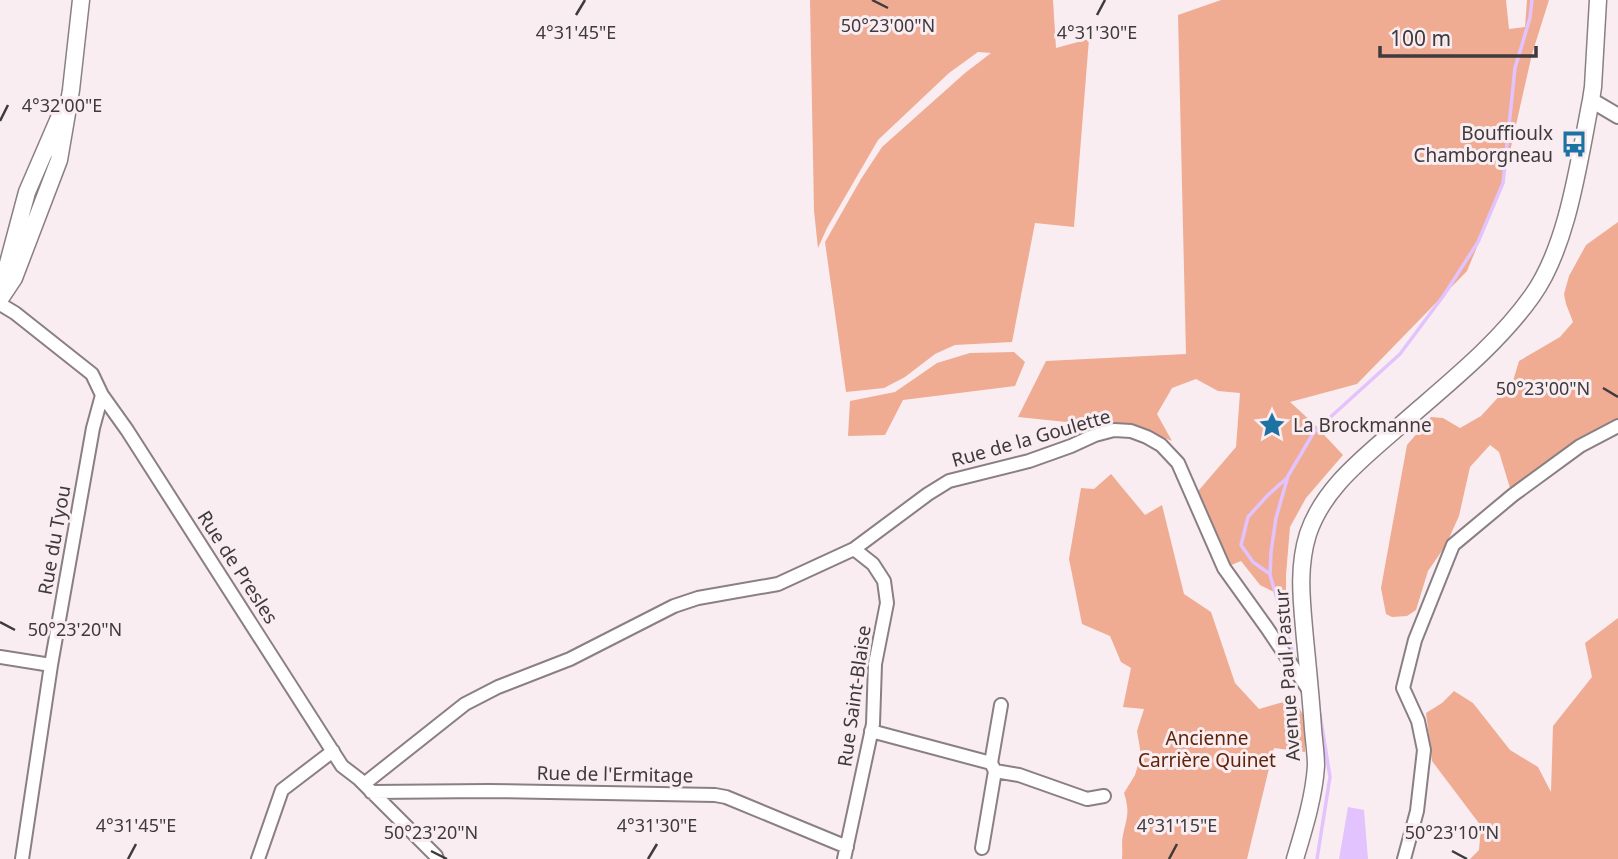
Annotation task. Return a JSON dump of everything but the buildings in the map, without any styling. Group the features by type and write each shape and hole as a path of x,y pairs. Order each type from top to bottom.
{"main road":[{"path":"0,294 52,157 71,90 81,0"},
{"name":"Avenue Paul Pastur","path":"1295,859 1307,819 1316,765 1301,601 1301,568 1308,534 1328,495 1348,471 1508,327 1533,295 1547,270 1562,231 1573,189 1591,100 1598,0"},
{"path":"0,302 14,278 20,244"}],"street":[{"path":"1591,100 1618,116"},
{"name":"Rue de Presles","path":"0,302 92,374 102,395 342,766 368,788 437,859"},
{"name":"Rue du Tyou","path":"22,859 51,665 93,428 102,395"},
{"path":"1404,859 1417,811 1424,750 1418,721 1403,688 1415,640 1453,545 1513,495 1580,446 1618,426"},
{"name":"Rue de la Goulette","path":"368,788 465,704 498,687 570,659 674,606 698,598 778,584 854,549 949,481 1029,461 1114,430 1131,431 1147,437 1161,445 1178,463 1224,568 1310,692"},
{"name":"Rue Saint-Blaise","path":"845,853 871,731 875,664 887,604 884,581 873,564 854,549"},
{"path":"0,657 51,665"},
{"path":"982,848 1001,705"},
{"path":"871,731 1019,775 1087,799 1104,796"},
{"path":"258,859 282,790 333,751"},
{"name":"Rue de l'Ermitage","path":"368,788 715,795 726,797 845,853"}],"green space":[{"path":"810,0 1053,0 1056,48 1089,39 1074,227 1035,223 1012,342 955,345 935,354 905,377 884,388 846,392 825,242 882,147 991,53 978,52 949,73 878,140 818,248 814,211"},
{"path":"1221,0 1506,0 1509,29 1525,27 1527,0 1549,0 1532,54 1502,187 1467,271 1357,384 1290,402 1343,455 1306,498 1290,527 1286,598 1260,585 1241,561 1224,568 1193,497 1236,447 1240,393 1218,391 1196,379 1172,388 1157,414 1172,441 1131,424 1095,425 1018,417 1046,361 1186,354 1178,15"},
{"path":"1618,222 1618,419 1510,488 1499,452 1490,445 1470,467 1459,516 1446,545 1428,571 1416,610 1407,616 1392,617 1386,614 1381,588 1407,445 1431,417 1443,418 1460,428 1481,416 1513,381 1519,361 1560,337 1573,322 1564,294 1569,276 1586,245"},
{"path":"1014,352 1025,362 1015,386 903,400 885,435 848,436 850,401 895,392 937,363 970,353"},
{"name":"Ancienne Carrière Quinet","path":"1111,474 1145,515 1162,505 1184,594 1211,612 1235,683 1259,709 1294,699 1305,718 1305,752 1274,748 1247,859 1122,859 1122,838 1127,814 1124,793 1135,775 1141,755 1137,731 1144,709 1123,707 1131,668 1121,662 1110,636 1082,624 1069,559 1081,488 1094,489"},
{"path":"1618,618 1618,859 1470,859 1479,850 1481,826 1432,761 1426,713 1454,691 1473,703 1510,750 1538,767 1551,792 1553,726 1592,677 1585,643"}],"shaded area":[{"path":"1348,807 1364,810 1368,859 1339,859"}],"waterway":[{"path":"1294,657 1270,575 1276,518 1288,476 1314,432 1400,354 1444,295 1478,242 1503,183 1515,68 1530,18 1532,0"},
{"path":"1270,574 1253,562 1241,545 1248,517 1287,478"},
{"path":"1317,859 1330,777 1320,714"}],"place":[{"name":"Bouffioulx Chamborgneau","path":"1574,144"},
{"name":"La Brockmanne","path":"1272,425"}]}
